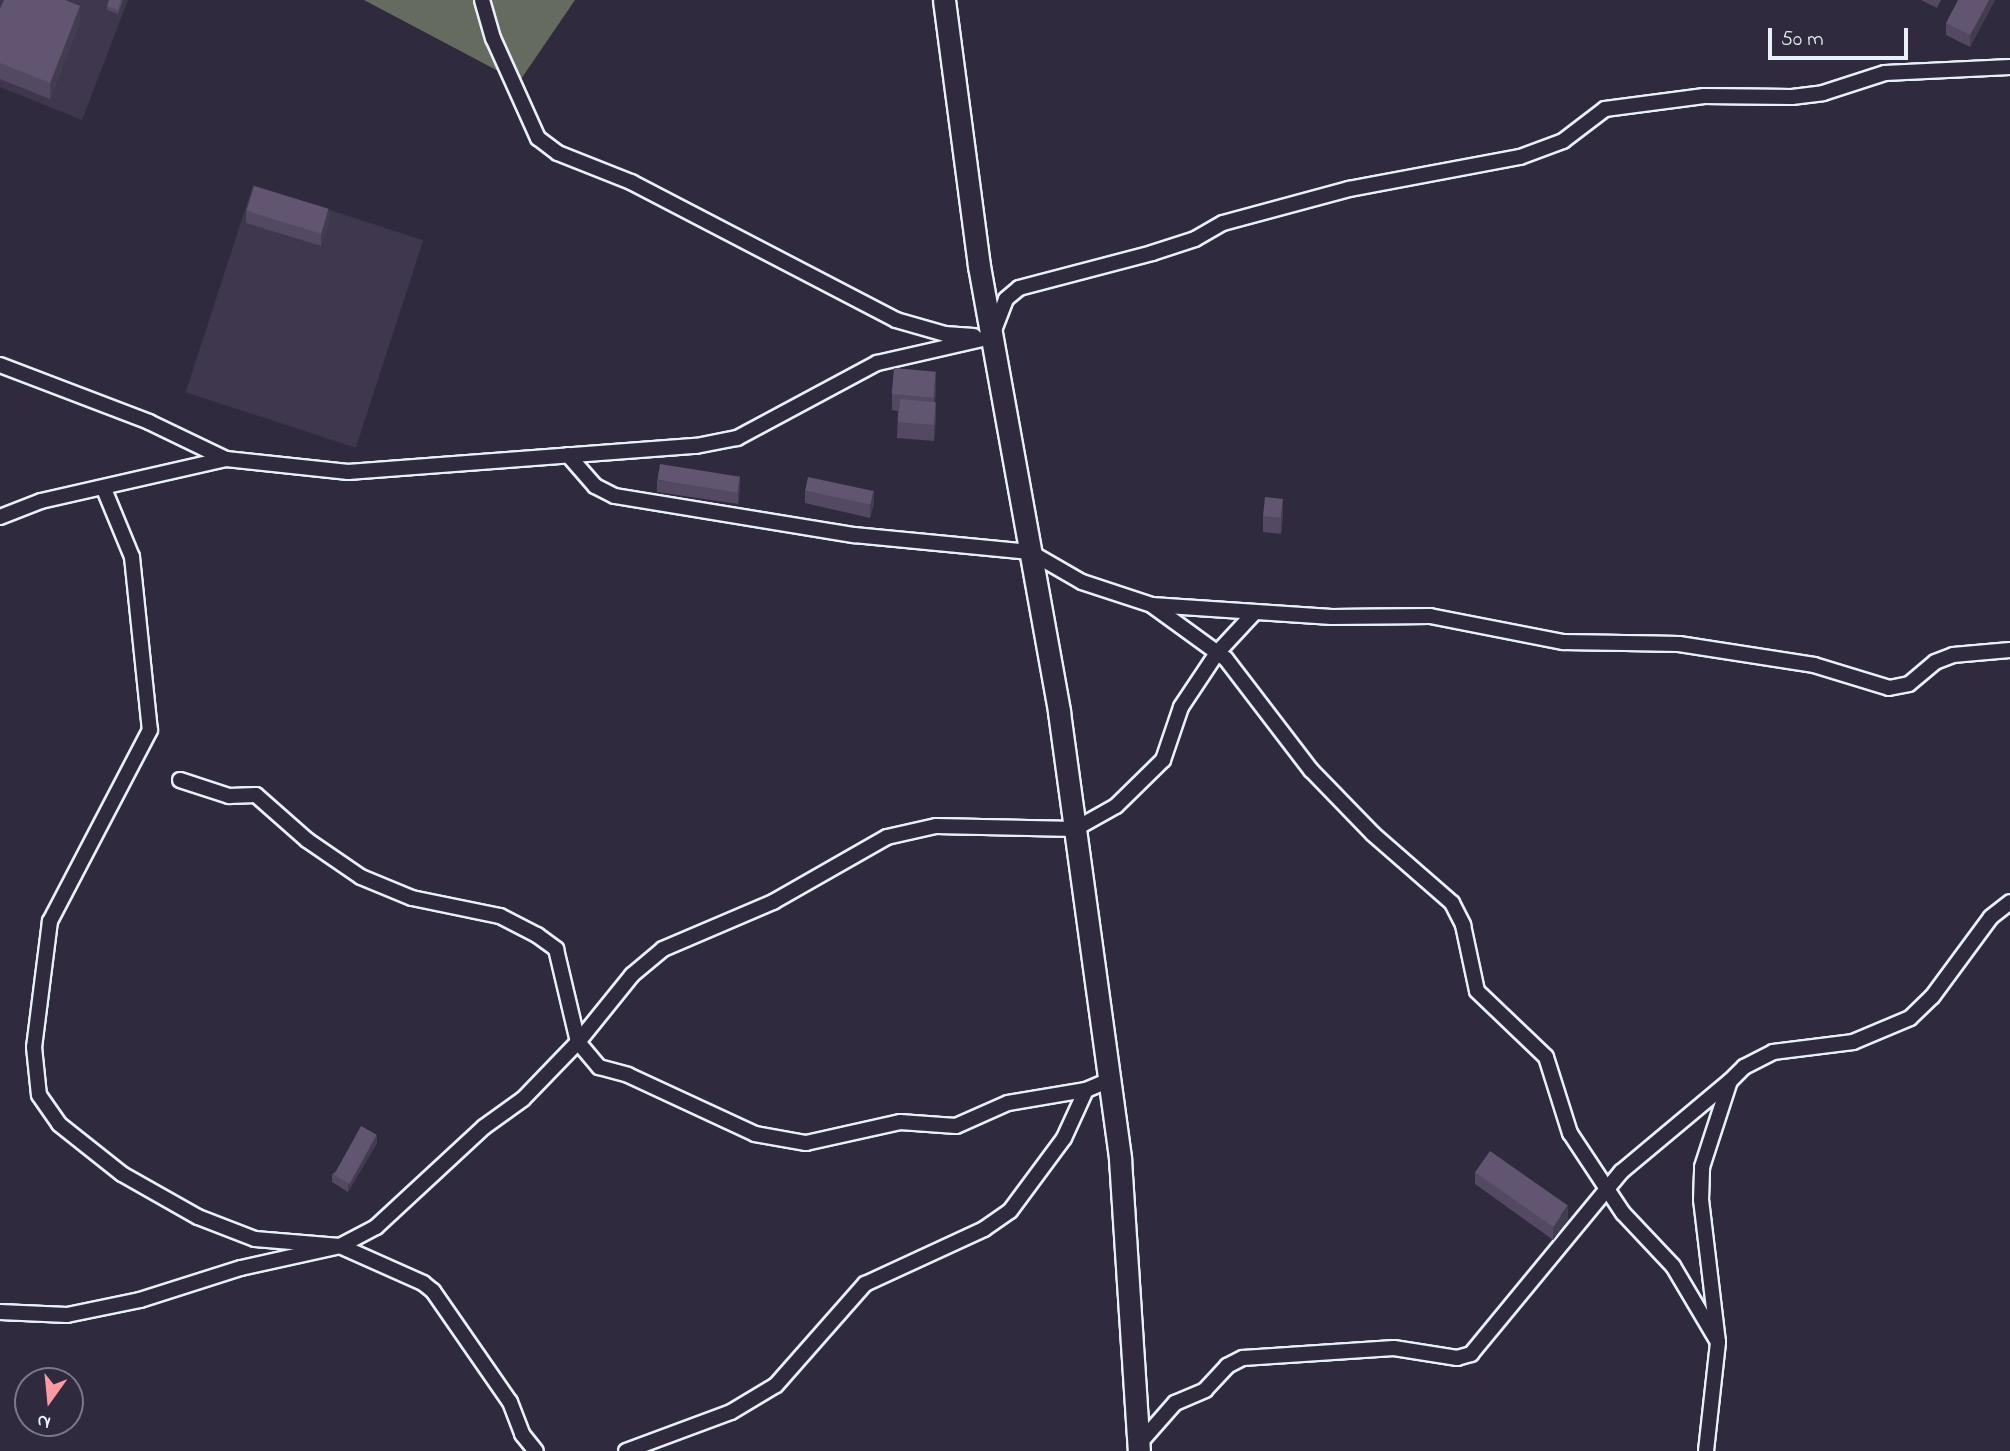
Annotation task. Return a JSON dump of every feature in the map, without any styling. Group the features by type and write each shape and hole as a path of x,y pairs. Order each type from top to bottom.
{"street":[{"path":"482,0 493,38 538,138 558,153 631,182 896,320 944,334 992,337"},
{"path":"944,0 992,337 1075,829 1120,1159 1139,1447"},
{"path":"992,337 1006,299 1019,288 1152,253 1195,239 1223,222 1349,189 1520,157 1563,141 1605,109 1704,96 1792,97 1823,93 1885,73 2010,67"},
{"path":"0,365 149,422 226,459 348,472 696,446 737,438 877,363 992,337"},
{"path":"568,455 595,486 615,496 854,536 1030,552 1083,582 1152,606 1255,612 1430,616 1563,642 1679,644 1814,665 1889,688 1909,684 1935,662 1953,655 2010,650"},
{"path":"0,517 41,501 104,489 226,459"},
{"path":"104,489 132,557 150,730 50,921 34,1047 39,1095 59,1124 122,1174 198,1217 255,1239 340,1246 433,1291 510,1402 522,1434 536,1451"},
{"path":"1152,606 1217,653 1311,770 1373,834 1452,903 1478,991 1546,1057 1570,1133 1606,1189 1672,1266 1718,1342"},
{"path":"0,1312 67,1315 340,1246 376,1227 484,1127 523,1100 578,1042 632,975 663,949 773,902 887,837 936,826 1075,829 1116,806 1157,768 1181,707 1217,653 1255,612"},
{"path":"180,780 229,796 256,795 307,840 361,877 412,898 500,916 537,935 556,948 578,1042 599,1067 628,1075 755,1134 806,1143 900,1122 956,1126 1009,1103 1086,1090 1109,1080"},
{"path":"1139,1447 1175,1403 1205,1390 1227,1366 1243,1358 1394,1348 1437,1357 1471,1354 1606,1189 1744,1067 1773,1052 1853,1042 1910,1018 1932,998 1991,917 2010,902"},
{"path":"1706,1451 1714,1407 1718,1342 1701,1200 1702,1167 1730,1081"},
{"path":"626,1451 732,1412 776,1385 865,1284 984,1229 1010,1211 1064,1138 1086,1090"}],"shaded area":[{"path":"0,0 128,0 82,120 0,87"},
{"path":"253,185 423,240 356,448 186,392"}],"green space":[{"path":"364,0 575,0 519,82"}],"building":[{"path":"4,0 65,0 80,6 50,83 0,63 0,9"},
{"path":"109,0 121,0 118,10 107,6"},
{"path":"1958,0 1989,0 1970,35 1946,23"},
{"path":"254,186 329,209 321,234 246,211"},
{"path":"894,368 936,372 934,398 892,394"},
{"path":"900,399 936,402 934,425 898,422"},
{"path":"660,464 740,477 737,492 657,480"},
{"path":"808,477 874,491 871,505 805,491"},
{"path":"1265,497 1283,499 1281,518 1263,516"},
{"path":"361,1126 377,1135 350,1184 334,1175"},
{"path":"1490,1151 1568,1205 1553,1227 1475,1172"}]}
